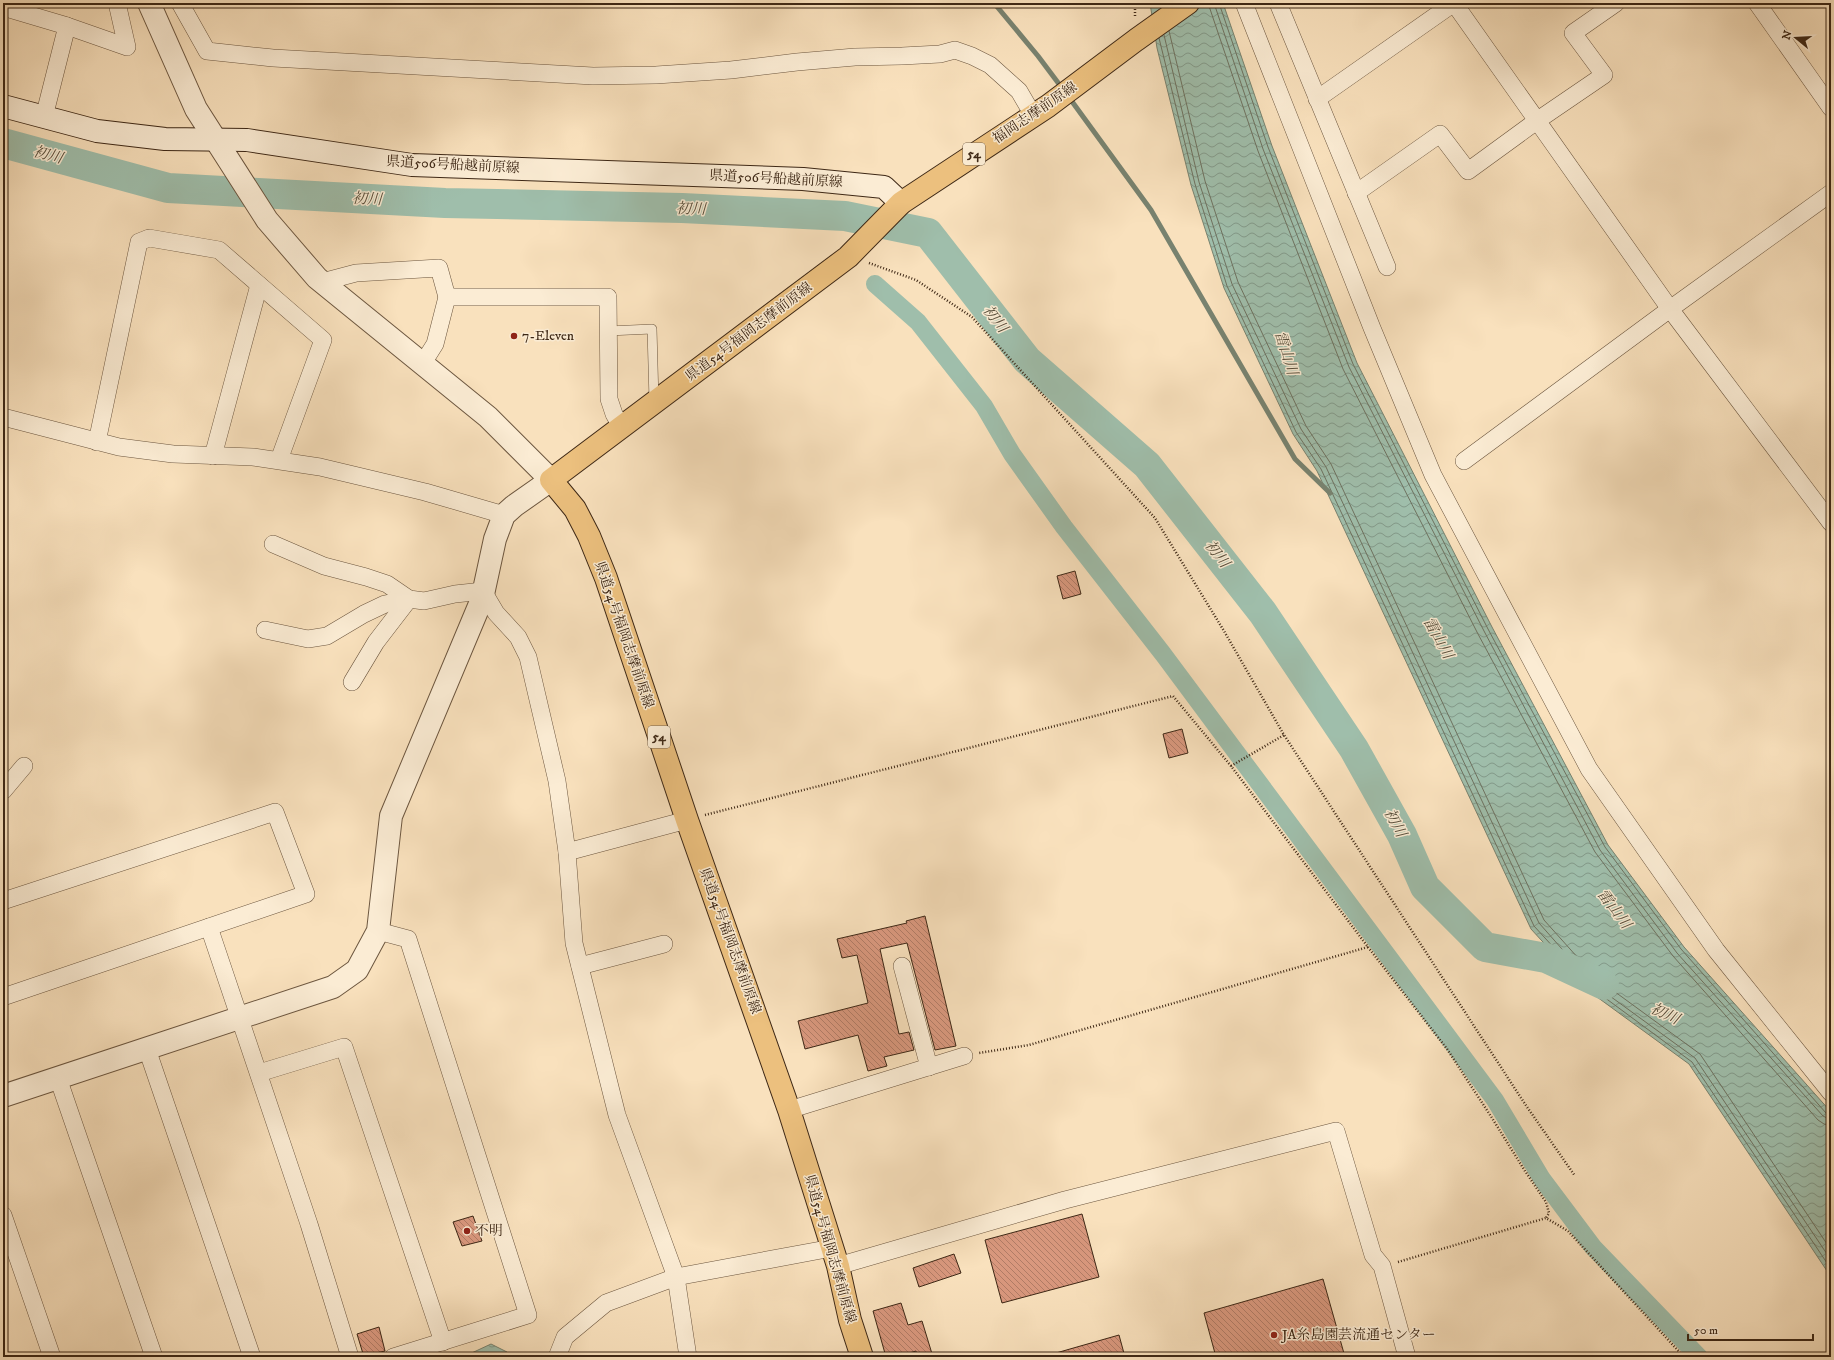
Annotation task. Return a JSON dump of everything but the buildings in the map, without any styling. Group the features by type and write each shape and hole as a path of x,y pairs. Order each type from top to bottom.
{"main road":[{"name":"福岡志摩前原線","path":"848,257 901,203 1040,111 1188,3"},
{"name":"県道54号福岡志摩前原線","path":"848,257 551,480 575,509 589,536 606,578 687,820 789,1110 835,1257 850,1320 862,1357"}],"street":[{"path":"3,7 67,26 127,47 117,3"},
{"path":"3,1096 333,987 357,970 378,931 391,816 484,591 496,539 504,515 514,506 551,480 488,417 320,280 266,220 196,109 149,3"},
{"path":"180,3 207,51 273,58 593,76 656,75 730,70 855,57 902,56 955,50 990,65 1040,111"},
{"path":"1244,3 1372,328 1433,475 1589,770 1716,950 1831,1093"},
{"path":"1278,3 1387,267"},
{"path":"1317,99 1454,3 1670,309 1831,523"},
{"path":"1356,193 1440,134 1468,171 1538,120 1604,75 1573,33 1616,3"},
{"path":"1757,3 1831,108"},
{"path":"44,117 67,26"},
{"name":"県道506号船越前原線","path":"3,106 97,131 165,139 247,140 412,165 803,179 884,187 901,203"},
{"path":"1464,461 1670,309 1831,193"},
{"path":"97,442 139,242 149,238 219,250 323,340 279,460"},
{"path":"320,280 356,272 439,268 447,297 435,344 423,363"},
{"path":"213,456 259,285"},
{"path":"447,297 608,297 609,399 614,414 622,428"},
{"path":"3,417 52,428 97,442 127,448 213,456 279,460 320,467 425,492 504,515"},
{"path":"273,544 324,566 387,584 409,599"},
{"path":"265,630 308,639 327,636 364,614 385,604 409,599 424,601 455,594 484,591"},
{"path":"484,591 496,613 518,637 528,657 557,781 567,852 574,943 616,1115 676,1277 688,1357"},
{"path":"352,682 376,642 409,599"},
{"path":"3,791 24,766"},
{"path":"3,901 275,812 306,894 3,997"},
{"path":"567,852 687,820"},
{"path":"209,927 259,1073 350,1357"},
{"path":"378,931 408,940 528,1315 393,1357"},
{"path":"580,966 664,944"},
{"path":"902,966 929,1067"},
{"path":"259,1073 344,1047 443,1342"},
{"path":"146,1049 252,1357"},
{"path":"789,1110 964,1056"},
{"path":"58,1078 154,1357"},
{"path":"557,1357 565,1337 606,1303 676,1277 835,1257 1336,1131 1373,1255 1382,1266 1407,1357"},
{"path":"3,1215 8,1248 52,1357"}],"lane":[{"path":"608,331 652,329 654,402"}],"path":[{"path":"848,257 889,269 916,280 972,317 1155,518 1224,631 1284,735 1525,1104 1575,1176"},
{"path":"687,820 1173,696 1233,766 1368,947 1447,1049 1546,1202 1549,1213 1546,1218 1382,1266"},
{"path":"1233,766 1284,735"},
{"path":"964,1056 1029,1045 1368,947"},
{"path":"1546,1218 1568,1231 1684,1357"}],"water":[{"name":"雷山川","path":"1150,3 1223,3 1272,146 1357,363 1492,627 1608,845 1684,947 1831,1112 1831,1277 1689,1064 1586,989 1531,929 1317,471 1293,434 1224,288 1191,185 1157,48"},
{"path":"491,1344 507,1352 508,1357 463,1357"}],"waterway":[{"path":"994,3 1038,56 1062,88"},
{"path":"1068,96 1151,210 1295,459 1330,493"},
{"name":"初川","path":"3,143 168,188 445,203 682,208 845,216 928,233 1027,360 1147,465 1263,613 1354,749 1402,835 1425,887 1485,947 1546,958 1604,985"},
{"path":"875,284 918,322 984,406 1012,454 1064,527 1163,654 1495,1100 1542,1179 1593,1247 1699,1357"}],"place":[{"name":"7-Eleven","path":"514,336"},
{"name":"不明","path":"467,1231"},
{"name":"JA糸島園芸流通センター","path":"1274,1335"}]}
